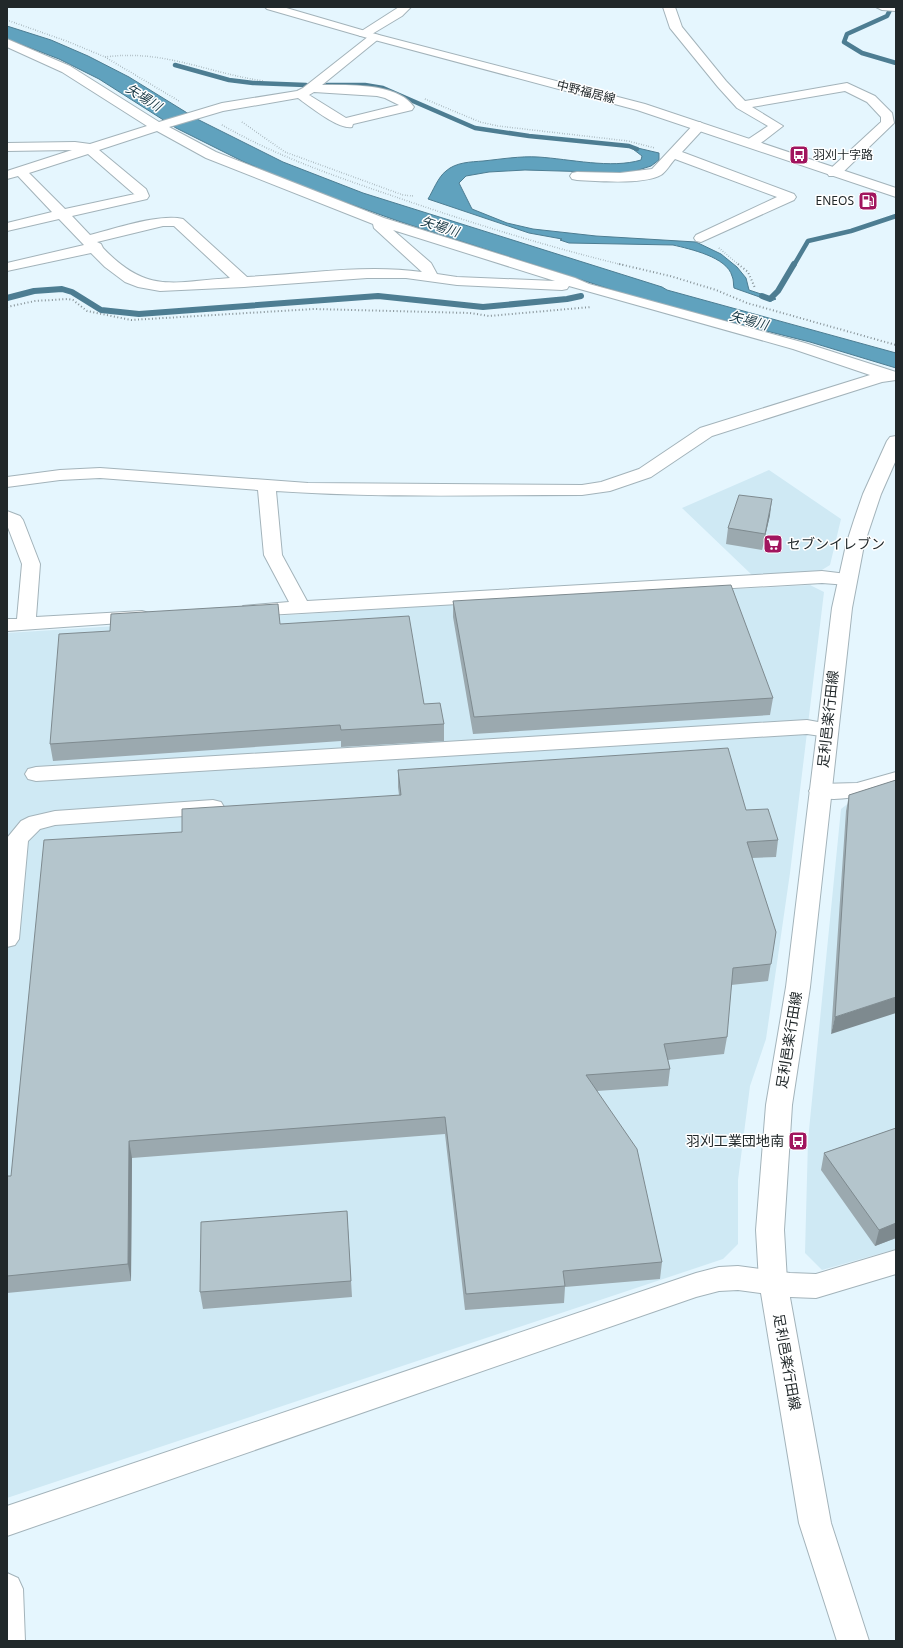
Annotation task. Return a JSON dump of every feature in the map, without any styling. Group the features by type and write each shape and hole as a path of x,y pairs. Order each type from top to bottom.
{"street":[{"name":"中野福居線","path":"271,7 370,36 641,107 752,143 834,173 896,193"},
{"path":"306,91 405,7"},
{"path":"669,7 676,28 741,105 762,119 777,126 752,143"},
{"path":"882,7 896,8"},
{"path":"10,45 66,69 211,155 379,221 570,281 584,288"},
{"path":"741,105 847,87 871,99 887,116 888,123 834,173"},
{"path":"14,173 197,114 222,107 306,91 365,89 391,97 404,103 408,107 345,123 306,91"},
{"path":"576,176 620,177 646,175 657,172 672,153 700,126"},
{"path":"7,147 75,146 89,148 141,192 142,196 7,227"},
{"path":"672,153 789,197 701,238"},
{"path":"14,173 64,214 122,274 143,285 169,287 367,274 406,274 430,276 457,281 584,288 799,346 892,377"},
{"path":"379,221 378,224 426,266 430,272 430,276"},
{"path":"7,267 92,244 163,222 178,222 244,283"},
{"path":"7,482 60,475 100,473 308,488 582,490 604,487 645,473 706,432 868,381 892,377"},
{"name":"足利邑楽行田線","path":"853,1641 815,1523 773,1281 770,1230 779,1105 798,986 834,666 848,579 863,520 872,494 896,441"},
{"path":"266,484 272,555 301,607"},
{"path":"7,516 14,520 31,564 16,625 159,616"},
{"path":"230,611 822,577 848,579"},
{"path":"36,774 807,727 828,730"},
{"path":"820,792 857,790 896,779"},
{"path":"7,939 17,840 25,828 37,821 55,818 236,806"},
{"path":"7,1521 696,1285 719,1279 738,1278 773,1281 790,1285 816,1286 896,1262"},
{"path":"7,1589 9,1641"}],"path":[{"path":"7,20 58,37 104,57 149,81 179,101"},
{"path":"104,57 132,53 156,56 196,65 240,78 264,81"},
{"path":"419,96 459,114 489,124 529,131 628,141 672,153"},
{"path":"222,107 273,145 285,152 367,183 403,195 414,196"},
{"path":"222,124 252,142 288,158 361,186 442,213 570,252 670,276 716,290 753,304 896,345"},
{"path":"701,238 724,251 738,262 748,272 755,288"},
{"path":"7,307 35,301 68,299 73,300 87,311 108,318 137,321 314,309 470,313 489,316 585,309 612,295"}],"shaded area":[{"path":"769,470 841,519 830,565 817,573 752,575 682,508"},
{"path":"810,585 824,592 790,873 766,1039 750,1086 738,1180 738,1244 723,1259 7,1498 7,633 445,605"},
{"path":"896,789 896,1249 822,1270 805,1253 808,1140 841,809 850,802"}],"water":[{"name":"矢場川","path":"7,26 51,40 88,56 129,77 197,119 283,162 363,193 662,287 667,290 896,353 896,368 810,342 647,301 398,221 305,188 242,161 176,128 99,79 59,59 7,39"},
{"path":"629,146 659,153 659,160 651,166 629,173 525,170 489,172 466,176 459,183 472,209 507,223 533,229 596,236 696,242 721,254 737,267 746,278 749,290 776,299 771,301 734,288 733,279 729,269 716,259 689,249 673,245 569,243 560,240 562,239 529,233 428,199 438,180 443,174 450,168 459,164 524,157 538,157 604,164 629,163 641,160 642,156"}],"building":[{"path":"739,495 772,499 765,534 728,528"},
{"path":"731,585 773,698 474,717 453,601"},
{"path":"278,604 280,624 409,616 424,704 440,703 444,724 341,730 340,725 50,744 59,634 110,631 111,614"},
{"path":"728,748 746,810 768,809 778,840 747,842 776,932 771,964 733,968 727,1037 664,1044 670,1069 586,1075 637,1149 662,1262 563,1271 565,1286 466,1294 445,1117 129,1141 128,1264 7,1276 7,1176 11,1176 44,840 182,832 182,809 401,795 398,770"},
{"path":"896,780 896,997 835,1017 849,795"},
{"path":"896,1128 896,1223 879,1230 824,1153"},
{"path":"347,1211 351,1281 200,1292 201,1222"}],"waterway":[{"path":"884,7 890,10 887,16 847,34 844,42 862,53 896,63"},
{"path":"175,65 229,80 253,83 306,85"},
{"path":"327,85 365,85 383,88 475,128 529,136 629,146 637,149"},
{"path":"794,265 808,241 851,231 896,216"},
{"path":"762,296 770,299 778,291 794,264"},
{"path":"7,298 34,291 62,289 72,292 101,310 139,314 378,296 483,307 567,299 581,296"}],"place":[{"name":"羽刈十字路","path":"799,155"},
{"name":"ENEOS","path":"868,201"},
{"name":"セブンイレブン","path":"773,544"},
{"name":"羽刈工業団地南","path":"798,1141"}]}
